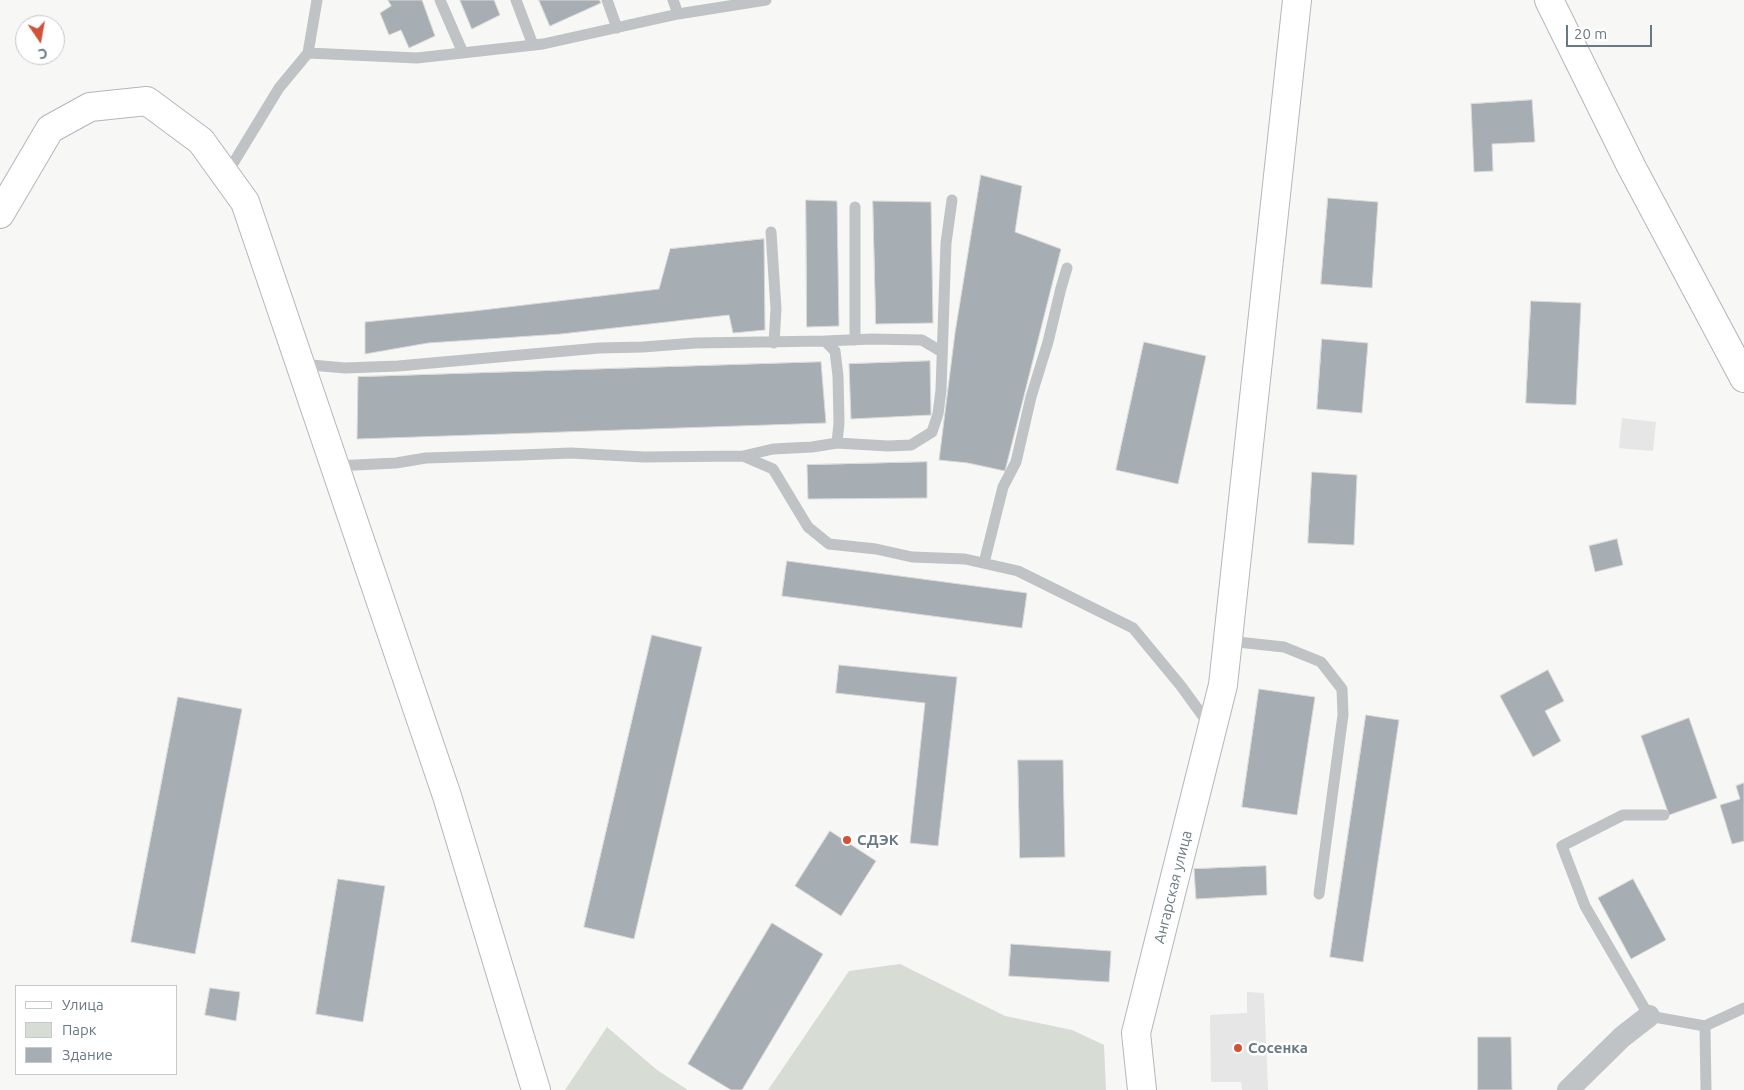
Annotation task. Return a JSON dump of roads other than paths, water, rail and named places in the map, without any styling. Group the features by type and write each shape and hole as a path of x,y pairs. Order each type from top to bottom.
{"street":[{"name":"Ангарская улица","path":"1142,1090 1136,1033 1224,685 1297,0"},
{"path":"1549,0 1631,166 1744,378"},
{"path":"0,214 50,129 90,107 147,101 201,141 245,202 447,796 536,1090"},
{"path":"1568,1090 1622,1037 1649,1016"}],"lane":[{"path":"226,175 279,88 308,53 317,0"},
{"path":"440,0 463,53"},
{"path":"516,0 533,45"},
{"path":"607,0 617,28"},
{"path":"673,0 678,14"},
{"path":"308,53 417,58 533,45 678,14 761,0"},
{"path":"335,466 396,463 426,458 571,453 644,457 743,456 773,449 812,447 837,443 888,446 911,445 932,432 938,414 946,243 952,200"},
{"path":"855,207 855,340"},
{"path":"771,232 776,309 774,343"},
{"path":"984,563 1004,487 1016,462 1061,288 1068,268"},
{"path":"300,364 345,368 398,366 599,348 695,343 855,340 922,340 942,352"},
{"path":"825,341 836,351 839,423 837,443"},
{"path":"743,456 773,470 808,527 829,544 876,549 912,557 965,559 1018,571 1133,628 1181,686 1212,729"},
{"path":"1228,641 1284,647 1321,662 1342,688 1343,715 1319,894"},
{"path":"1664,815 1623,815 1562,846 1585,906 1649,1016 1705,1026 1744,1008"},
{"path":"1705,1026 1706,1090"}],"place":[{"name":"СДЭК","path":"847,840"},
{"name":"Сосенка","path":"1238,1048"}]}
